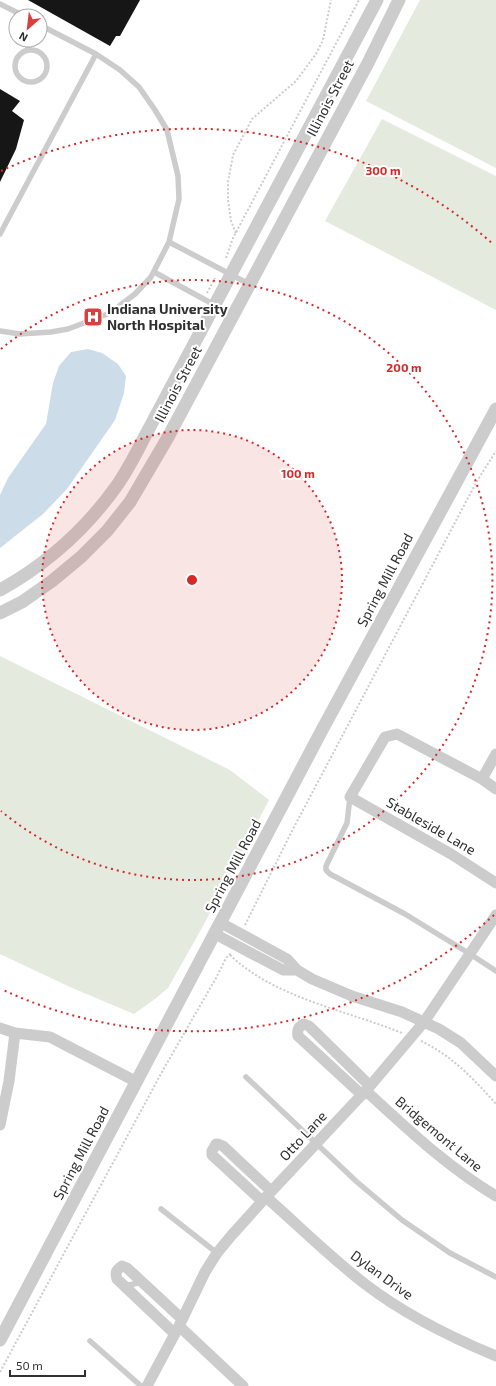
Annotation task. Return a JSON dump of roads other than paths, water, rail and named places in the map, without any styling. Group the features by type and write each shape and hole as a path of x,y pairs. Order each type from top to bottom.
{"street":[{"name":"Illinois Street","path":"0,590 28,573 57,551 83,526 118,484 136,453 377,0"},
{"name":"Illinois Street","path":"0,613 22,602 52,581 81,557 107,531 130,502 167,439 369,60 399,0"},
{"name":"Spring Mill Road","path":"0,1340 322,730 496,409"},
{"path":"350,797 385,736 397,734 482,779 496,789"},
{"path":"482,779 496,754"},
{"name":"Stableside Lane","path":"350,797 451,854 496,883"},
{"name":"Otto Lane","path":"147,1386 179,1327 205,1272 217,1253 230,1236 266,1196 366,1091 424,1022 496,915"},
{"path":"218,929 242,936 287,959 297,970 312,979 352,996 402,1012 439,1029 460,1043 496,1076"},
{"path":"218,929 233,951 283,970 297,970"},
{"path":"0,1028 15,1033 50,1037 137,1082"},
{"path":"0,1125 9,1081 15,1033"},
{"name":"Bridgemont Lane","path":"366,1091 318,1045 439,1157 463,1175 496,1196"},
{"name":"Dylan Drive","path":"266,1196 226,1159 365,1284 394,1304 434,1327 496,1356"},
{"path":"179,1327 142,1282 127,1268 122,1266 117,1269 116,1279 179,1327 243,1386"}],"lane":[{"path":"0,331 20,334 51,332 68,329 110,312 135,294 151,277 169,242 178,199 178,176 167,130 139,87 120,70 96,54 48,29"},
{"path":"27,50 41,53 47,62 47,68 43,77 33,82 23,80 16,72 15,62 17,57 27,50"},
{"path":"0,234 96,54"},
{"path":"169,242 249,284"},
{"path":"154,272 233,315"},
{"path":"350,797 347,823 326,866 326,870 330,874 405,914 496,971"},
{"path":"246,1077 357,1182 402,1220 450,1253 496,1277"},
{"path":"161,1209 217,1253"},
{"path":"124,1286 142,1282"},
{"path":"90,1341 141,1386"}],"water":[{"path":"88,349 102,353 118,364 126,376 124,393 115,420 67,489 43,514 0,548 0,495 8,478 46,424 53,383 59,366 71,352"}],"place":[{"name":"Indiana University North Hospital","path":"93,317"}]}
